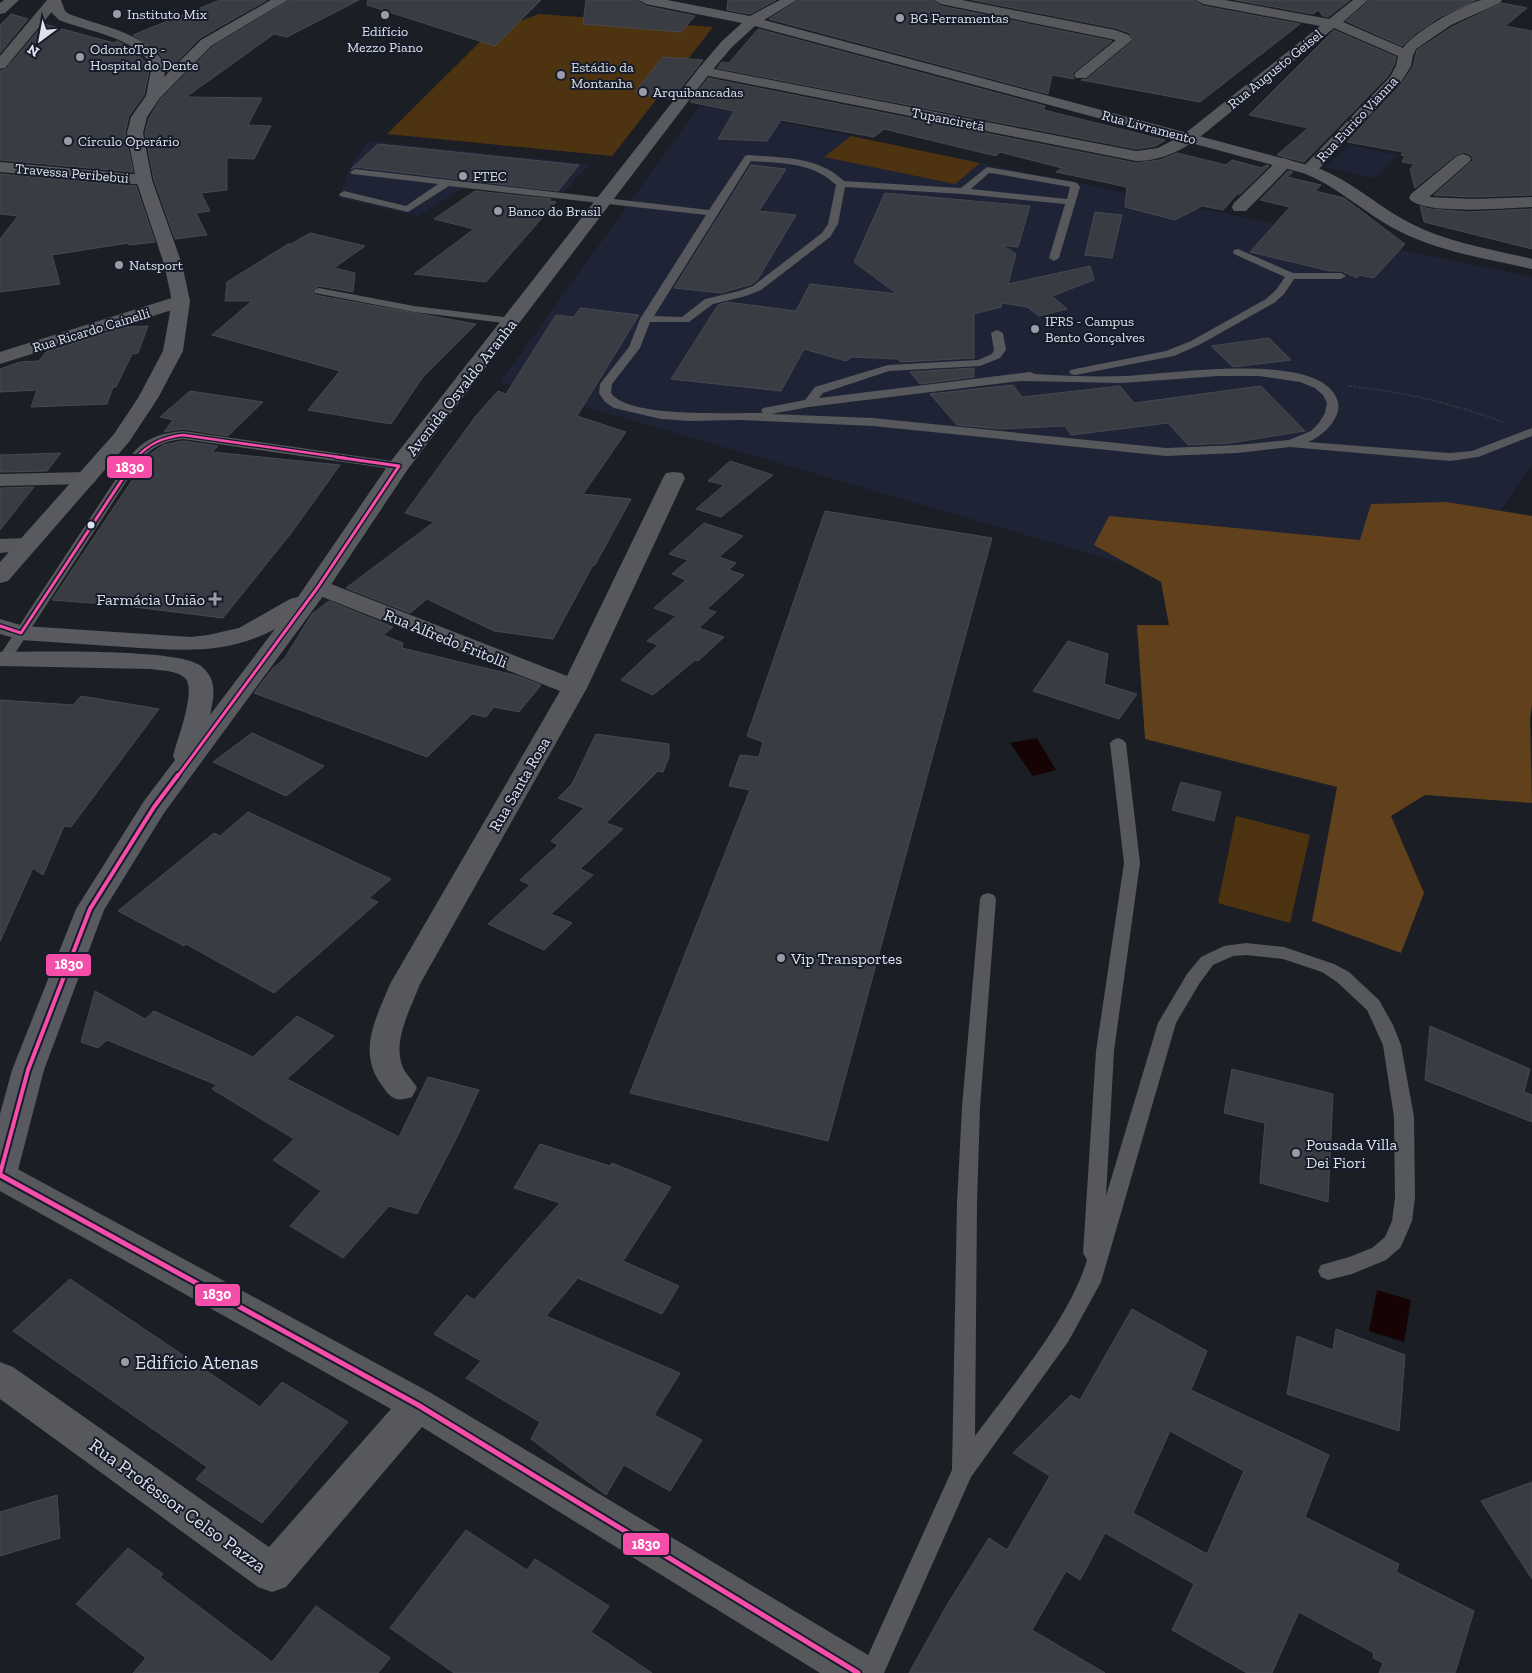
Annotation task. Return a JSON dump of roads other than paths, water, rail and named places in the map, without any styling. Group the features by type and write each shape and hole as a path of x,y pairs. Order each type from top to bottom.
{"main road":[{"path":"0,576 122,438 148,398 173,351 181,301 173,264 144,180 136,133 139,116 154,96 198,49 220,34 281,0"},
{"name":"Rua Livramento","path":"646,0 752,21 1309,170 1336,180 1391,219 1420,235 1532,264"},
{"name":"Avenida Osvaldo Aranha","path":"0,1174 28,1070 90,909 154,807 315,591 399,466 513,321 704,71 727,44 752,21 790,0"},
{"path":"54,1 59,13 77,23 120,36 146,50 159,65 154,96"},
{"path":"146,50 173,52 198,49"},
{"path":"10,630 191,644 214,642 245,635 315,591"},
{"path":"2,658 160,663 182,666 193,672 202,684 202,695 182,770"},
{"path":"0,1095 28,1070"}],"street":[{"path":"0,10 12,0"},
{"path":"941,0 1115,34 1124,38 1125,40 1081,74"},
{"path":"1203,0 1331,23 1356,31 1406,54"},
{"name":"Rua Augusto Geisel","path":"1189,138 1361,0"},
{"name":"Rua Eurico Vianna","path":"1309,170 1396,78 1405,63 1406,54 1415,44 1440,25 1462,13 1494,0"},
{"path":"0,65 54,1"},
{"path":"33,24 53,20 77,23"},
{"name":"Tupanciretã","path":"704,71 1136,156 1150,157 1160,154 1189,138"},
{"path":"1463,159 1417,198 1443,203 1532,202"},
{"path":"1240,207 1284,163"},
{"name":"Travessa Peribebui","path":"0,167 144,180"},
{"name":"Rua Ricardo Cainelli","path":"0,358 181,301"},
{"path":"0,480 86,478"},
{"name":"Rua Santa Rosa","path":"401,1088 386,1065 385,1047 389,1024 405,984 574,688 674,478"},
{"path":"0,546 26,545"},
{"name":"Rua Alfredo Fritolli","path":"315,591 574,688"},
{"path":"0,1174 418,1405 858,1673"},
{"name":"Rua Professor Celso Pazza","path":"0,1378 272,1573 418,1405"}],"lane":[{"path":"1071,202 963,191 841,184 827,173 804,164 748,158 712,212 646,319 634,348 606,384 604,393 609,400 618,405 637,411 661,415 690,417 740,416 874,422 1158,451 1210,451 1288,444 1450,457 1474,454 1531,432"},
{"path":"963,191 987,170 1074,185 1076,187 1054,258"},
{"path":"355,172 712,212"},
{"path":"370,173 344,194 408,209 448,182"},
{"path":"646,319 684,320 709,301 742,294 757,288 826,235 833,224 841,184"},
{"path":"1238,252 1291,276 1341,276"},
{"path":"740,416 809,403 1089,370 1170,354 1195,343 1270,301 1285,287 1291,276"},
{"path":"319,291 414,308 513,321"},
{"path":"809,403 819,390 888,368 980,363 989,360 996,356 1000,350 997,333"},
{"path":"1020,377 1088,380 1257,373 1288,376 1316,383 1332,401 1330,417 1324,426 1306,439 1288,444"},
{"path":"2,658 10,630 143,448 156,438 183,435 399,466"},
{"path":"1091,1282 1105,1051 1132,862 1118,743"},
{"path":"963,1470 970,1116 988,899"},
{"path":"872,1673 963,1470 1061,1335 1091,1282 1167,1023 1207,961 1230,950 1246,949 1298,956 1328,968 1343,977 1373,1005 1392,1045 1404,1118 1405,1198 1402,1221 1393,1242 1379,1254 1352,1265 1328,1271"}],"place":[{"name":"Instituto Mix","path":"117,14"},
{"name":"Edifício Mezzo Piano","path":"385,15"},
{"name":"BG Ferramentas","path":"900,18"},
{"name":"OdontoTop - Hospital do Dente","path":"80,57"},
{"name":"Estádio da Montanha","path":"561,75"},
{"name":"Arquibancadas","path":"643,92"},
{"name":"Círculo Operário","path":"68,141"},
{"name":"FTEC","path":"463,176"},
{"name":"Banco do Brasil","path":"498,211"},
{"name":"Natsport","path":"119,265"},
{"name":"IFRS - Campus Bento Gonçalves","path":"1035,329"},
{"name":"Farmácia União","path":"215,599"},
{"name":"Vip Transportes","path":"781,958"},
{"name":"Pousada Villa Dei Fiori","path":"1296,1153"},
{"name":"Edifício Atenas","path":"125,1362"}]}
